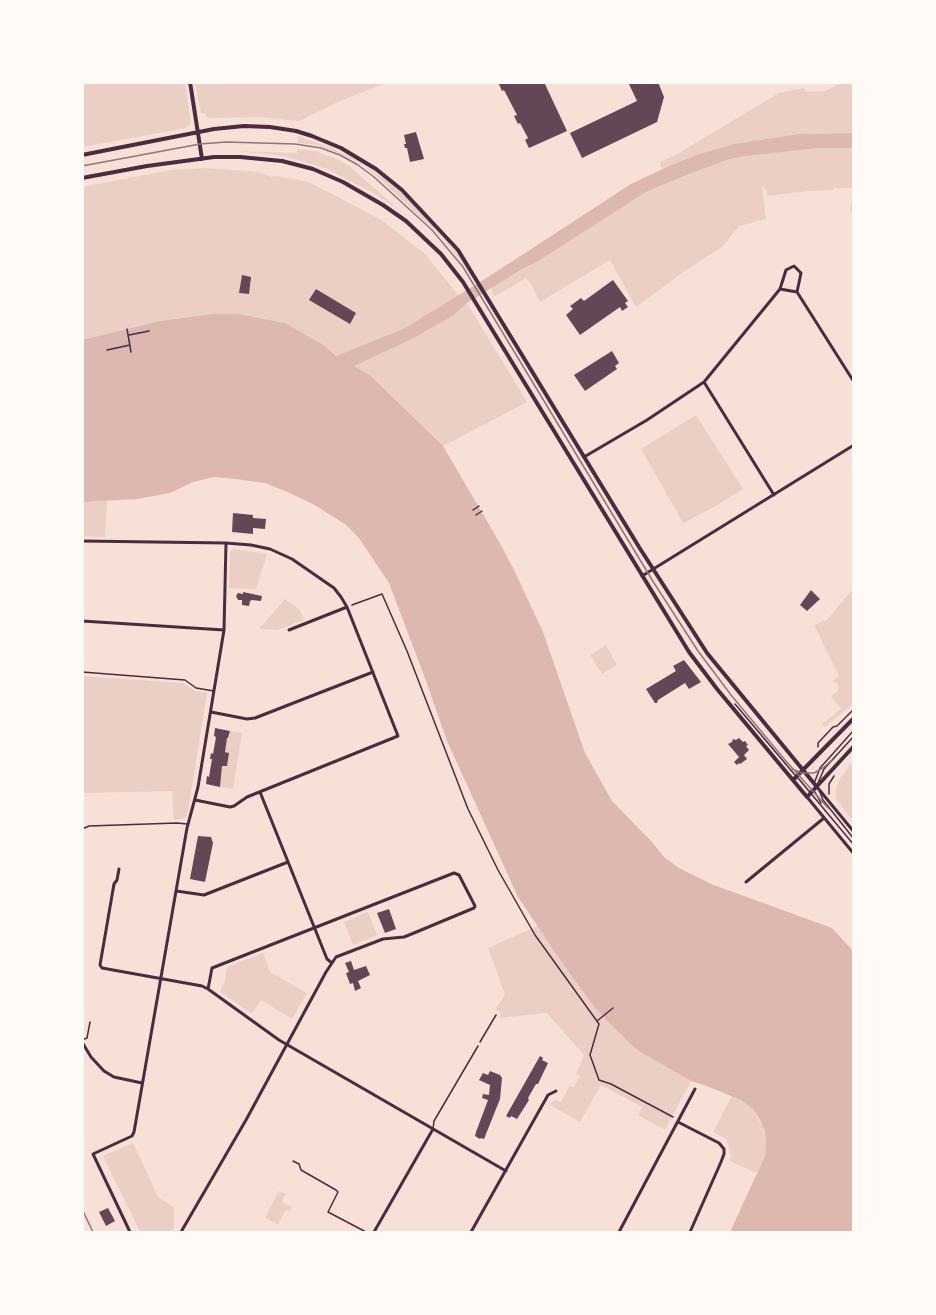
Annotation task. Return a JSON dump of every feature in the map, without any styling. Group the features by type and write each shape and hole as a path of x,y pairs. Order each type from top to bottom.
{"main road":[{"path":"190,82 202,159"},
{"path":"82,155 198,134 214,129 244,126 270,127 304,134 341,148 376,169 402,190 458,250 584,458 707,653 802,770 814,789"},
{"path":"82,178 214,157 282,161 313,169 343,182 374,199 406,221 441,254 474,299 689,652 795,778 814,789"},
{"path":"795,778 854,717"},
{"path":"814,789 854,747"}],"street":[{"path":"584,458 704,382 780,289 786,270 794,266 801,273 797,292 854,382"},
{"path":"780,289 797,292"},
{"path":"704,382 774,495"},
{"path":"642,576 854,445"},
{"path":"82,541 226,543 270,549 292,559 334,588 347,607 398,736 247,797 234,806 195,801"},
{"path":"130,1233 93,1154 132,1136 134,1132 224,630 226,543"},
{"path":"289,630 347,607"},
{"path":"82,621 224,630"},
{"path":"211,712 255,718 373,672"},
{"path":"814,789 824,818 854,854"},
{"path":"814,789 854,832"},
{"path":"260,792 327,959 332,963"},
{"path":"746,882 824,818"},
{"path":"176,891 204,895 288,862"},
{"path":"119,869 114,884 100,965 102,968 208,989 287,1045 506,1171"},
{"path":"181,1233 336,957 379,940 404,937 475,906 459,875 454,873 212,968 208,989"},
{"path":"82,1041 91,1057 104,1071 114,1077 142,1083"},
{"path":"619,1233 695,1089"},
{"path":"471,1233 548,1095 556,1091"},
{"path":"678,1122 718,1143 724,1149 721,1162 690,1233"},
{"path":"374,1233 433,1129"}],"lane":[{"path":"82,672 185,680 196,688 214,691"},
{"path":"735,704 795,778"},
{"path":"854,730 820,768 814,789 823,807 854,845"},
{"path":"814,789 823,770 854,736"},
{"path":"814,789 823,807"},
{"path":"814,789 854,839"},
{"path":"82,829 89,825 177,823 188,825"},
{"path":"82,1041 87,1038 90,1022"},
{"path":"433,1129 434,1121 478,1046"},
{"path":"293,1161 299,1164 301,1170 338,1192 328,1212 366,1233"}],"path":[{"path":"127,329 131,352"},
{"path":"128,336 149,331"},
{"path":"107,350 130,345"},
{"path":"479,506 475,513 482,511"},
{"path":"347,607 382,594 407,651 468,809 498,870 535,935 599,1024 590,1055 599,1080 663,1111 678,1122"},
{"path":"815,751 833,727 837,726 854,709"},
{"path":"831,799 828,788 833,777"},
{"path":"597,1022 612,1008"},
{"path":"478,1046 496,1015"}],"shaded area":[{"path":"83,82 185,83 191,123 186,128 83,147"},
{"path":"195,82 386,83 340,101 299,121 260,117 208,118 201,113"},
{"path":"841,83 853,83 853,133 799,134 734,144 699,154 662,169 660,162 779,93 804,88 806,92 825,91"},
{"path":"853,133 853,148 819,148 730,159 646,192 540,260 467,303 454,315 414,338 354,366 371,376 443,446 515,572 543,632 585,753 612,801 665,858 679,868 711,884 832,928 853,951 853,1232 730,1232 765,1156 765,1131 759,1118 753,1109 741,1100 691,1081 637,1050 594,1007 556,954 518,897 447,741 389,583 359,538 345,524 313,504 265,483 235,479 214,477 193,482 170,493 137,499 83,502 82,340 160,321 212,314 239,314 285,323 322,344 336,356 405,328 631,184 669,166 734,144 799,134"},
{"path":"298,136 351,157 388,181 411,201 460,257 474,279 438,233 370,170 332,150 317,145 298,143"},
{"path":"819,148 853,148 853,188 833,188 833,190 767,196 767,191 762,186 766,219 739,226 723,246 636,307 610,260 540,302 526,278 494,297 491,288 540,260 646,192 730,159"},
{"path":"297,149 315,151 349,166 411,220 377,195 327,169 277,155 236,151 297,153"},
{"path":"206,168 259,172 271,177 308,182 340,198 383,221 425,254 459,296 405,328 336,356 322,344 285,323 239,314 212,314 160,321 83,340 82,187 171,170"},
{"path":"853,188 853,213 850,212"},
{"path":"467,303 527,402 443,446 371,376 353,366 414,338 454,315"},
{"path":"696,415 743,489 683,523 641,449"},
{"path":"107,501 105,537 83,536 83,502"},
{"path":"233,549 267,554 256,589 229,588 230,552"},
{"path":"853,589 853,704 825,727 822,724 841,709 831,697 838,690 838,685 833,681 839,676 814,625 827,620"},
{"path":"285,599 300,610 304,620 277,630 259,629"},
{"path":"606,645 617,665 602,674 590,655"},
{"path":"82,676 182,683 195,691 207,693 185,818 174,820 172,791 83,793"},
{"path":"230,731 242,733 233,789 220,787 222,766 227,766 229,753 225,752"},
{"path":"853,761 853,821 836,799 836,790 840,778"},
{"path":"368,912 377,935 353,945 344,922"},
{"path":"537,926 594,1007 617,1031 637,1050 691,1081 665,1130 638,1115 642,1107 601,1085 580,1122 548,1104 556,1100 561,1102 569,1086 574,1087 580,1076 576,1074 584,1055 547,1013 499,1018 501,1013 495,1009 505,995 488,948"},
{"path":"263,953 270,972 307,993 292,1019 261,1000 252,1014 221,992 227,967"},
{"path":"732,1096 753,1109 765,1131 765,1156 757,1173 729,1161 731,1155 726,1139 713,1132"},
{"path":"133,1143 158,1197 174,1207 174,1228 171,1232 140,1232 103,1156"},
{"path":"279,1191 286,1194 282,1202 292,1207 290,1212 286,1210 278,1224 265,1218"}],"building":[{"path":"498,82 544,82 567,131 529,148 525,140 528,138 520,123 518,124 514,116 517,115"},
{"path":"628,82 658,82 664,97 657,122 582,158 570,133 637,101"},
{"path":"416,132 424,159 410,162 404,144 406,144 404,135"},
{"path":"242,275 251,277 249,294 239,293"},
{"path":"613,280 628,301 625,303 628,307 622,311 620,307 580,335 566,315 573,309 570,306 581,298 584,301"},
{"path":"316,289 356,313 350,324 309,300"},
{"path":"612,351 619,363 615,366 617,369 585,391 574,375"},
{"path":"233,513 266,519 265,529 253,528 253,534 232,532"},
{"path":"811,590 820,599 807,611 800,605"},
{"path":"243,592 262,596 261,601 252,600 249,606 242,605 242,600 238,600 236,596"},
{"path":"684,660 701,682 689,689 685,683 655,703 646,689 676,671 673,666"},
{"path":"215,728 230,731 225,752 229,753 227,766 222,766 220,787 206,784 216,737 214,736"},
{"path":"739,738 745,741 749,750 744,755 747,759 737,765 734,762 739,757 728,744 733,739"},
{"path":"198,836 211,837 213,843 205,882 190,879"},
{"path":"389,909 396,929 385,933 377,913"},
{"path":"351,961 354,970 366,966 370,975 358,981 361,988 355,991 346,973 349,972 345,963"},
{"path":"540,1056 548,1063 528,1098 529,1100 517,1119 506,1116"},
{"path":"490,1071 502,1078 500,1099 484,1139 480,1139 475,1136 488,1100 482,1098 483,1094 489,1095 490,1085 479,1080 483,1073 488,1075"},
{"path":"108,1208 115,1221 106,1226 99,1212"}],"tram line":[{"path":"82,166 200,144 226,142 295,144 321,148 340,155 374,177 432,230 463,267 654,583 698,651 731,695 828,808"},
{"path":"792,769 802,773 814,773 832,760"},
{"path":"82,1209 93,1232"}]}
